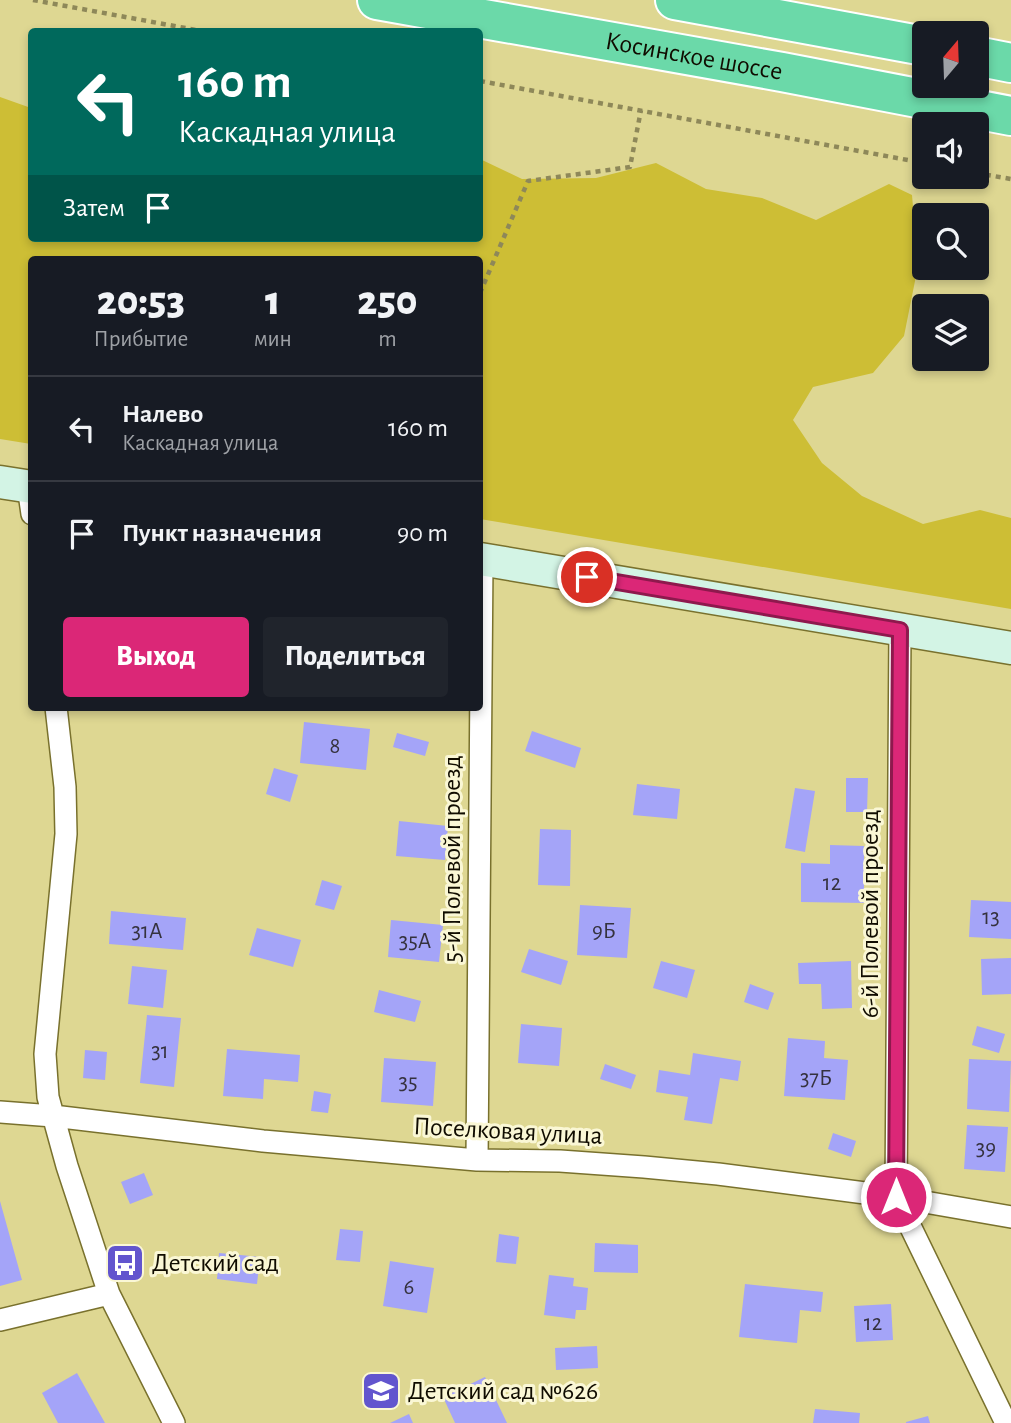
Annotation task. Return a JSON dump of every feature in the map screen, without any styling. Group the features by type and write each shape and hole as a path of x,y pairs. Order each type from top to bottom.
{"highway":[{"name":"Косинское шоссе","path":"377,0 1011,116"},
{"name":"Косинское шоссе","path":"675,0 912,44"},
{"path":"989,59 1011,63"}],"street":[{"path":"483,559 1011,648"},
{"name":"6-й Полевой проезд","path":"896,1197 900,630"},
{"path":"56,711 65,787 66,834 44,1054 46,1087 66,1166 109,1294 174,1423"},
{"name":"5-й Полевой проезд","path":"477,1160 480,711"},
{"name":"Поселковая улица","path":"0,1112 263,1141 477,1160 560,1161 644,1167 896,1197 1011,1217"},
{"path":"896,1197 1006,1423"},
{"path":"0,1320 109,1294"}],"path":[{"path":"33,0 185,28"},
{"path":"483,82 912,161"},
{"path":"483,286 528,181 630,167 641,110"},
{"path":"989,175 1011,179"}],"shaded area":[{"path":"0,97 28,107 28,242 483,242 483,160 522,179 596,178 656,163 706,189 762,198 816,220 889,184 912,195 912,280 915,280 904,336 873,373 813,387 793,420 822,463 862,496 923,524 980,510 1011,518 1011,609 483,520 483,256 28,256 28,444 0,439"}],"building":[{"path":"304,722 370,729 366,770 300,763"},
{"path":"532,731 581,748 575,768 525,751"},
{"path":"397,733 429,742 425,756 393,747"},
{"path":"274,768 298,775 290,802 266,794"},
{"path":"846,778 868,778 867,812 846,812"},
{"path":"637,784 680,789 677,819 633,815"},
{"path":"795,788 815,791 805,852 785,848"},
{"path":"399,821 448,826 445,860 396,856"},
{"path":"540,829 571,830 570,886 538,885"},
{"path":"830,845 864,846 864,903 801,902 801,863 830,864"},
{"path":"322,880 342,886 334,910 315,905"},
{"path":"971,900 1011,902 1011,939 969,937"},
{"path":"580,905 631,908 627,958 577,955"},
{"path":"111,911 186,918 183,950 109,944"},
{"path":"391,920 443,925 439,962 388,957"},
{"path":"257,928 301,940 293,967 249,955"},
{"path":"529,949 568,961 561,985 521,972"},
{"path":"1011,958 1011,994 982,995 981,959"},
{"path":"661,961 695,970 687,998 653,988"},
{"path":"851,961 852,1008 822,1009 821,984 799,984 798,963"},
{"path":"132,966 167,970 163,1008 128,1004"},
{"path":"750,984 774,993 768,1010 744,1002"},
{"path":"379,990 421,1001 415,1022 374,1012"},
{"path":"147,1015 181,1018 174,1087 140,1083"},
{"path":"521,1024 562,1028 559,1066 518,1063"},
{"path":"977,1026 1005,1034 999,1053 972,1045"},
{"path":"788,1038 825,1041 824,1058 848,1060 845,1100 784,1096"},
{"path":"227,1049 300,1055 298,1082 264,1079 263,1099 223,1096"},
{"path":"85,1050 107,1052 105,1080 83,1078"},
{"path":"693,1053 741,1061 738,1081 720,1078 712,1124 684,1120 688,1097 656,1092 659,1070 690,1075"},
{"path":"384,1058 436,1062 433,1106 381,1102"},
{"path":"969,1059 1011,1061 1009,1112 967,1109"},
{"path":"605,1064 636,1075 631,1089 600,1079"},
{"path":"314,1091 331,1094 328,1113 311,1111"},
{"path":"967,1125 1008,1127 1005,1172 964,1169"},
{"path":"833,1133 856,1141 851,1157 828,1149"},
{"path":"144,1173 153,1195 130,1204 121,1182"},
{"path":"0,1201 22,1280 0,1286"},
{"path":"340,1229 363,1231 360,1262 336,1260"},
{"path":"499,1234 519,1237 516,1264 496,1262"},
{"path":"595,1243 638,1245 638,1273 594,1272"},
{"path":"219,1253 260,1257 257,1284 217,1279"},
{"path":"390,1261 434,1268 427,1313 383,1306"},
{"path":"549,1275 574,1278 573,1286 588,1288 586,1310 576,1310 575,1319 544,1315"},
{"path":"745,1284 823,1292 821,1312 800,1310 797,1343 739,1337"},
{"path":"891,1304 893,1340 856,1342 854,1306"},
{"path":"597,1346 598,1368 556,1370 555,1348"},
{"path":"77,1373 105,1423 58,1423 42,1393"},
{"name":"Детский сад №626","path":"485,1377 507,1423 455,1423 443,1397"},
{"path":"815,1409 860,1413 859,1423 813,1423"},
{"name":"Детский сад №626","path":"409,1414 413,1423 390,1423"},
{"path":"928,1416 930,1423 906,1423 906,1422"}],"place":[{"name":"Детский сад","path":"125,1263"},
{"name":"Детский сад №626","path":"381,1391"}],"route":[{"path":"587,577 900,630 896,1197"}]}
